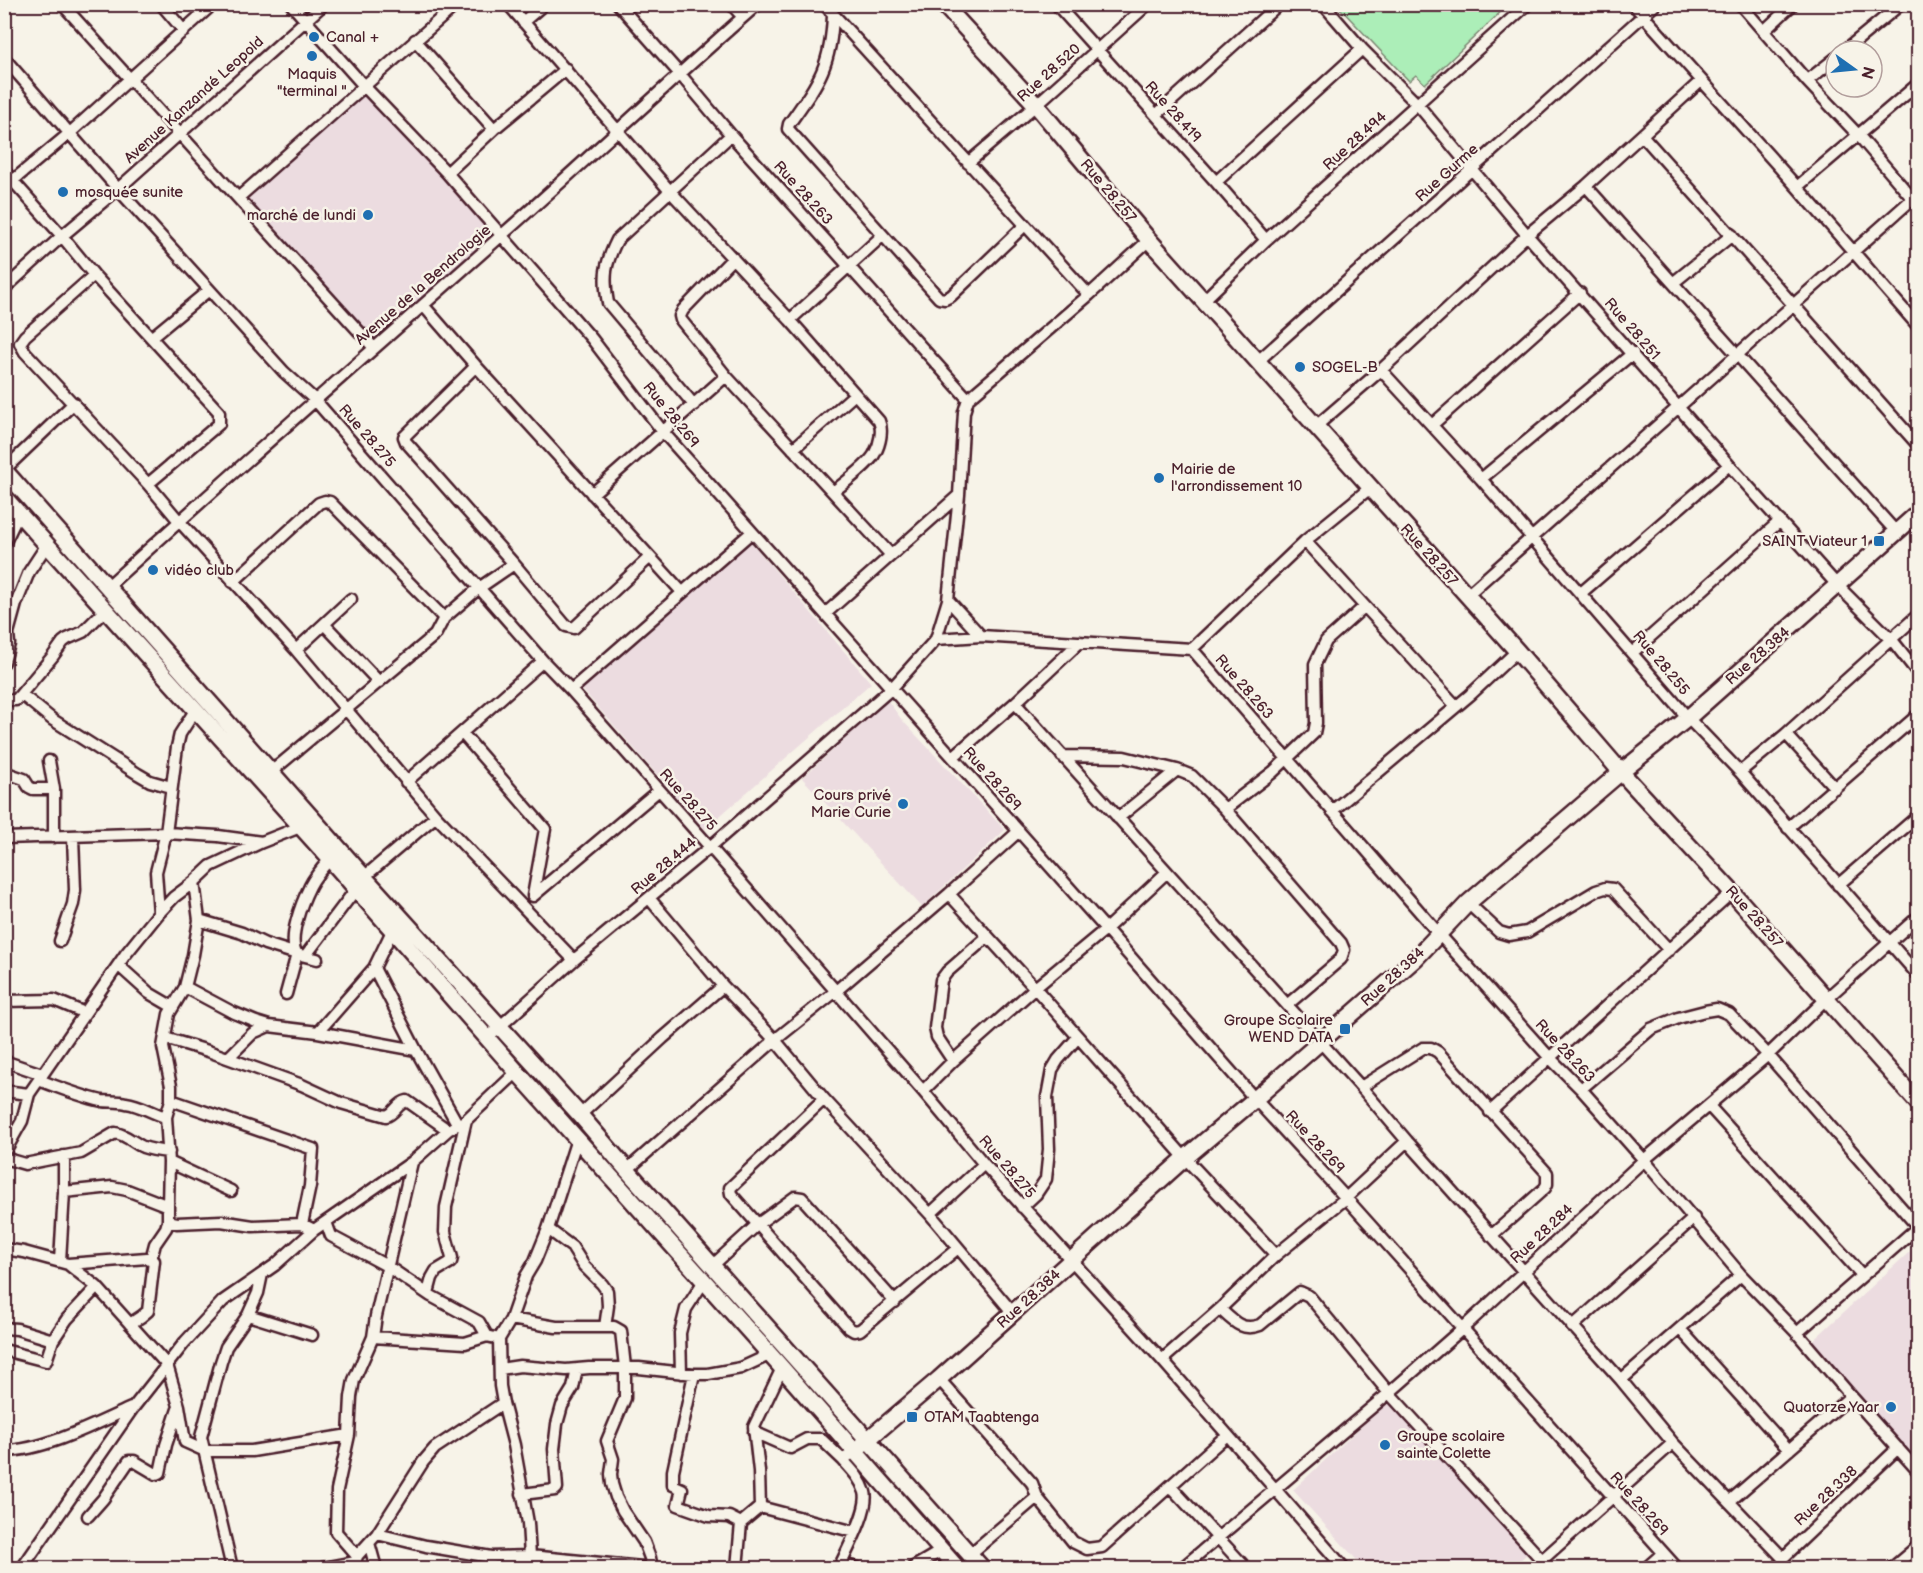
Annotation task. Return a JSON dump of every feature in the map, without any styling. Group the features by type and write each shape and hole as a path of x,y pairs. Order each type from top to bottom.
{"main road":[{"name":"Rue 28.257","path":"943,4 1036,105 1149,240 1257,362 1518,651 1621,772 1732,892 1918,1103"},
{"path":"4,470 271,772 360,883 392,931 782,1368 849,1456 957,1569"},
{"path":"4,497 48,543 105,610 330,859 360,883 500,1026 982,1569"},
{"name":"Rue 28.384","path":"849,1456 1071,1262 1185,1158 1256,1099 1416,958 1468,903 1688,718 1918,513"}],"street":[{"path":"62,4 374,348"},
{"path":"161,4 184,31"},
{"path":"9,184 71,132 213,4"},
{"name":"Rue 28.269","path":"291,4 364,86 447,173 592,339 663,432 1677,1569"},
{"name":"Avenue Kanzandé Leopold","path":"4,289 324,4"},
{"path":"238,198 457,4"},
{"path":"508,4 669,190 790,320 879,421 881,426 875,454 833,492"},
{"path":"523,22 544,4"},
{"name":"Rue 28.263","path":"618,4 680,73 731,135 968,399"},
{"path":"731,4 743,17"},
{"name":"Avenue de la Bendrologie","path":"107,587 502,236 758,4"},
{"path":"824,4 1089,295"},
{"name":"Rue 28.419","path":"1056,4 1266,240"},
{"name":"Rue 28.520","path":"968,163 1148,4"},
{"path":"1156,115 1279,4"},
{"name":"Rue 28.251","path":"1323,4 1362,49 1418,105 1527,235 1838,586 1892,640 1918,673"},
{"name":"Rue 28.494","path":"1203,301 1266,240 1528,4"},
{"path":"1633,4 1797,186 1918,326"},
{"name":"Rue Gurme","path":"1257,362 1656,4"},
{"path":"1466,596 1853,252 1917,199 1740,4"},
{"path":"1764,31 1793,4"},
{"path":"1859,39 1901,4"},
{"path":"833,15 829,57 815,87 789,124 788,129 882,236 939,298 945,299 951,296 1025,225"},
{"path":"415,40 494,129"},
{"path":"1216,183 1362,49"},
{"name":"Rue 28.275","path":"4,58 209,290 284,372 315,400 543,661 710,847 984,1164 1162,1360 1344,1569"},
{"path":"1808,81 1824,68"},
{"path":"447,173 494,129 566,69"},
{"path":"1315,427 1701,81"},
{"path":"1797,186 1918,84"},
{"path":"694,405 608,303 604,281 607,259 617,240 731,135"},
{"path":"1642,135 1918,445"},
{"path":"4,171 9,184 62,236 94,275 219,412 219,424 148,484"},
{"path":"1586,186 1897,533"},
{"path":"1673,283 1732,235"},
{"path":"790,320 882,236"},
{"path":"1149,240 968,399 964,412 959,495 948,600 936,639 981,636 1192,649 1305,541 1370,488"},
{"path":"733,258 683,310 681,320 726,376 890,554"},
{"path":"94,275 25,336 20,343 25,352 148,484 296,650 436,816 574,960"},
{"path":"153,338 209,290"},
{"path":"1432,425 1580,293"},
{"path":"423,305 682,592"},
{"path":"1481,479 1632,353"},
{"path":"476,366 404,437 566,626 574,628 650,557"},
{"name":"Rue 28.255","path":"1381,370 1481,479 1688,718 1740,772 1918,975"},
{"path":"592,494 726,376"},
{"path":"793,449 855,394"},
{"path":"4,470 74,403"},
{"path":"1581,593 1730,465"},
{"path":"825,614 959,495"},
{"path":"233,582 320,503 325,501 330,502 444,618"},
{"path":"4,544 19,513"},
{"path":"1632,653 1780,521"},
{"path":"571,690 752,532"},
{"path":"1305,541 1456,706"},
{"path":"4,662 9,645 6,632 16,604 29,572 48,543"},
{"path":"271,772 435,635 444,618 479,588 514,564"},
{"path":"296,650 351,599"},
{"path":"948,600 981,636"},
{"path":"1225,809 1273,772 1314,733 1316,723 1315,664 1326,641 1364,607"},
{"path":"4,700 16,700 63,642 83,632 105,610"},
{"path":"1740,772 1786,734 1918,615"},
{"path":"324,625 379,682"},
{"name":"Rue 28.444","path":"487,1038 574,960 710,847 892,688 936,639"},
{"path":"953,757 1080,642"},
{"name":"Rue 28.263","path":"1192,649 1439,934 1550,1058 1581,1089 1741,1275 1797,1333 1918,1471"},
{"path":"1332,811 1518,651"},
{"path":"406,782 543,661"},
{"path":"21,694 53,720 138,774 150,781 171,787"},
{"path":"1015,703 1361,1086 1407,1142 1621,1380 1673,1443 1730,1501 1782,1563"},
{"path":"159,913 156,872 166,833 180,734 196,709"},
{"path":"1788,828 1918,715"},
{"path":"462,733 545,829 533,896"},
{"path":"1786,734 1835,788"},
{"path":"1062,756 1124,758 1177,770 1192,776 1225,809 1341,943 1344,950 1341,959 1287,1005"},
{"path":"50,761 54,789 54,837"},
{"path":"1118,818 1177,770"},
{"path":"4,772 24,779 33,789 54,789"},
{"path":"524,907 533,896 659,790"},
{"path":"286,994 307,956 360,883 436,816"},
{"path":"1838,885 1918,816"},
{"path":"231,1191 121,1134 115,1133 81,1153 25,1164 5,1152 22,1121 29,1094 118,965 159,913 174,897 212,866 300,827"},
{"path":"627,1170 949,894 1019,831"},
{"path":"4,838 166,833 218,836 262,842"},
{"path":"60,941 75,890 73,837"},
{"path":"307,956 293,948 296,922 310,885 330,859"},
{"path":"923,1091 1035,988 1106,929 1167,872"},
{"path":"130,1324 148,1311 154,1261 151,1259 155,1244 168,1221 169,1157 166,1117 171,1100 171,1086 163,1054 169,1014 185,987 193,955 199,920 194,882"},
{"path":"1468,903 1498,932 1509,935 1527,932 1596,891 1605,888 1613,889 1669,950"},
{"path":"1490,1112 1732,892"},
{"path":"949,894 1185,1158 1276,1255"},
{"path":"649,898 723,986 930,1214 1012,1313"},
{"name":"Rue 28.284","path":"1182,1569 1462,1329 1644,1160 1767,1055 1918,917"},
{"path":"199,920 242,933 265,944 307,956"},
{"path":"318,1032 375,968 392,931"},
{"path":"954,1061 937,1037 935,1028 942,980 946,972 987,937"},
{"path":"118,965 149,993 173,1007"},
{"path":"375,968 457,1125 445,1232 452,1258 451,1262 436,1271 428,1293"},
{"path":"580,1115 723,986"},
{"path":"185,987 232,1012 269,1026 318,1032 416,1050"},
{"path":"4,1001 54,1000 85,1013"},
{"path":"1581,1089 1651,1029 1678,1018 1705,1011 1717,1009 1729,1014 1767,1055 1918,1227 1797,1333"},
{"path":"228,1058 253,1033 269,1026"},
{"path":"1022,1207 1036,1194 1046,1179 1049,1149 1047,1097 1052,1070 1078,1037"},
{"path":"165,1038 302,1085 340,1103 386,1116 390,1115 399,1104 407,1101 457,1125"},
{"path":"1361,1086 1423,1048 1431,1048 1438,1052 1547,1173 1545,1188 1491,1236"},
{"path":"4,1061 75,1094 102,1101 126,1102 166,1117"},
{"path":"22,1569 133,1408 185,1342 223,1301 275,1265 314,1230 412,1162 517,1072"},
{"path":"4,1091 29,1094"},
{"path":"824,1099 730,1188 731,1194 849,1328 854,1331 860,1330 958,1248"},
{"path":"171,1100 313,1149 310,1186 302,1224"},
{"path":"1709,1106 1862,1275"},
{"path":"529,1569 528,1523 514,1445 503,1403 499,1339 511,1319 526,1276 548,1229 577,1139"},
{"path":"1162,1360 1220,1310 1276,1255 1346,1198 1407,1142"},
{"path":"64,1156 64,1262"},
{"path":"356,1562 336,1532 337,1490 349,1435 354,1380 373,1337 412,1162"},
{"path":"930,1214 984,1164"},
{"path":"64,1192 112,1187 127,1190 168,1206"},
{"path":"712,1266 758,1224 795,1197 802,1198 895,1302"},
{"path":"1572,1327 1694,1218"},
{"path":"168,1221 177,1224 221,1221 252,1226 302,1224 314,1230"},
{"path":"326,1222 331,1236 387,1266 478,1322 487,1336"},
{"path":"548,1229 572,1248 584,1266 607,1291 608,1306 605,1327"},
{"path":"4,1249 64,1262 151,1259"},
{"path":"64,1262 97,1287 167,1365 179,1406 185,1442 205,1451 252,1452 349,1435"},
{"path":"232,1569 201,1437 220,1362 226,1347 248,1315 258,1293 262,1274"},
{"path":"1621,1380 1741,1275"},
{"path":"681,1373 680,1333 686,1309 704,1281"},
{"path":"4,1350 46,1361 53,1340 68,1319 97,1287"},
{"path":"1220,1310 1241,1327 1254,1327 1260,1325 1300,1292 1309,1296 1389,1393 1542,1560"},
{"path":"248,1315 312,1335"},
{"path":"373,1539 491,1557 530,1556 573,1564 652,1568 644,1542 623,1511 612,1484 613,1458 607,1441 625,1398 621,1331 619,1328 605,1327 556,1327 511,1319"},
{"path":"4,1328 17,1329 53,1340"},
{"path":"1680,1329 1789,1450"},
{"path":"373,1337 465,1343 487,1336 499,1339"},
{"path":"500,1369 520,1366 553,1370 625,1368 708,1374 741,1368 769,1355"},
{"path":"760,1507 754,1427 782,1368"},
{"path":"522,1494 557,1488 554,1449 557,1424 562,1406 573,1388 577,1369"},
{"path":"694,1374 673,1471 673,1485 682,1489 678,1505 710,1516 729,1517 741,1523"},
{"path":"939,1379 1032,1483 1036,1497 1073,1542 1087,1549 1102,1547 1227,1435"},
{"path":"1730,1501 1851,1396"},
{"path":"323,1569 356,1562 423,1462 435,1448 503,1403"},
{"path":"88,1516 129,1461 134,1461 156,1474 160,1473 166,1445 179,1406"},
{"path":"4,1451 20,1450 61,1438 133,1408"},
{"path":"754,1432 790,1448 807,1439 821,1439 849,1456 866,1498 863,1512 840,1566 858,1569"},
{"path":"1533,1569 1673,1443"},
{"name":"Rue 28.338","path":"1782,1563 1898,1449"},
{"path":"1170,1486 1246,1569"},
{"path":"969,1555 1036,1497"},
{"path":"737,1569 741,1523 760,1507"},
{"path":"760,1507 855,1532"},
{"path":"373,1539 376,1569"},
{"path":"1892,1569 1918,1546"},
{"path":"912,1569 941,1551"},
{"path":"1646,1569 1663,1553"},
{"path":"488,1569 491,1557"}],"shaded area":[{"name":"marché de lundi","path":"363,91 495,233 371,341 241,198"},
{"path":"749,540 871,683 705,829 582,689"},
{"name":"Cours privé Marie Curie","path":"888,701 902,720 1005,830 922,907 802,778"},
{"name":"Quatorze Yaar","path":"1918,1244 1918,1468 1807,1346"},
{"name":"Groupe scolaire sainte Colette","path":"1389,1401 1528,1553 1512,1568 1364,1568 1293,1490"}],"green space":[{"path":"1337,5 1508,5 1425,84 1416,75 1409,81"}],"place":[{"name":"Canal +","path":"314,37"},
{"name":"Maquis \"terminal \"","path":"312,56"},
{"name":"mosquée sunite","path":"63,192"},
{"name":"marché de lundi","path":"368,215"},
{"name":"SOGEL-B","path":"1300,367"},
{"name":"Mairie de l'arrondissement 10","path":"1159,478"},
{"name":"SAINT Viateur 1","path":"1879,541"},
{"name":"vidéo club","path":"153,570"},
{"name":"Cours privé Marie Curie","path":"903,804"},
{"name":"Groupe Scolaire WEND DATA","path":"1345,1029"},
{"name":"Quatorze Yaar","path":"1891,1407"},
{"name":"OTAM Taabtenga","path":"912,1417"},
{"name":"Groupe scolaire sainte Colette","path":"1385,1445"}]}
